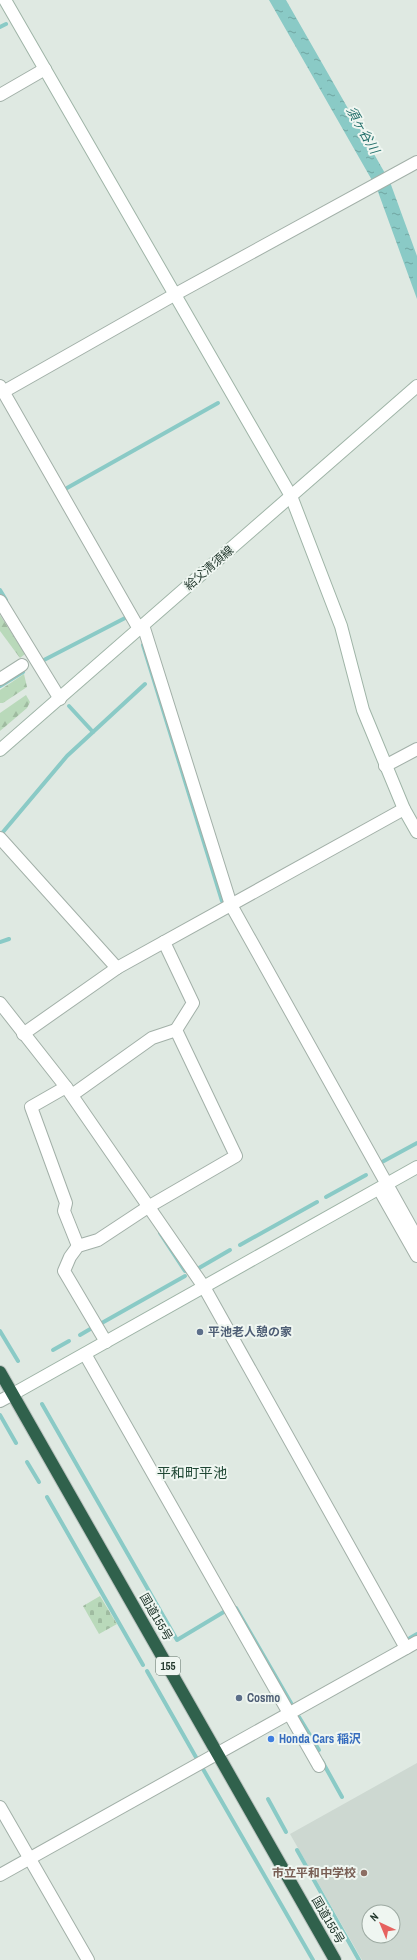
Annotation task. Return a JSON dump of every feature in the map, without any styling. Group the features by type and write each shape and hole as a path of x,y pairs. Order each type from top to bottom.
{"highway":[{"name":"国道155号","path":"0,1372 335,1960"}],"street":[{"path":"5,0 290,496 341,626 363,710 404,809 417,832"},
{"path":"0,95 45,69"},
{"path":"417,162 174,295 2,392 141,627 231,905 383,1186 417,1256"},
{"name":"給父清須線","path":"0,750 417,386"},
{"path":"0,601 60,699"},
{"path":"0,678 22,665"},
{"path":"385,766 417,749"},
{"path":"23,1034 117,968 404,809"},
{"path":"0,838 117,968"},
{"path":"78,1246 64,1211 66,1203 31,1107 69,1091 152,1038 176,1030 193,1004 164,942"},
{"path":"0,1003 69,1091 204,1287 406,1648"},
{"path":"106,1342 64,1271 70,1257 78,1246 98,1240 148,1207 236,1156 176,1030"},
{"path":"0,1401 417,1167"},
{"path":"383,1186 417,1238"},
{"path":"85,1354 320,1766"},
{"path":"0,1875 417,1642"},
{"path":"0,1807 88,1960"}],"shaded area":[{"name":"市立平和中学校","path":"417,1763 417,1960 362,1960 290,1834"}],"green space":[{"path":"0,615 25,654 20,658 0,631"},
{"path":"24,674 27,687 3,703 0,703 0,690"},
{"path":"26,695 30,702 27,708 0,731 0,713"},
{"path":"100,1596 117,1624 99,1634 83,1606"}],"water":[{"path":"269,0 286,0 390,182 417,256 417,299 377,189"}],"waterway":[{"path":"0,27 6,24"},
{"path":"67,488 218,403"},
{"path":"0,590 6,600"},
{"path":"44,660 127,617 128,619"},
{"path":"143,645 222,901"},
{"path":"0,686 23,672"},
{"path":"3,832 67,756 145,684"},
{"path":"69,706 93,732"},
{"path":"0,942 9,939"},
{"path":"382,1162 417,1143"},
{"path":"326,1197 366,1175"},
{"path":"240,1245 317,1202"},
{"path":"160,1233 185,1271"},
{"path":"199,1268 230,1250"},
{"path":"100,1324 185,1276"},
{"path":"80,1335 92,1328"},
{"path":"0,1331 18,1361"},
{"path":"53,1350 69,1341"},
{"path":"42,1404 177,1640 227,1610"},
{"path":"0,1415 16,1443"},
{"path":"27,1462 39,1482"},
{"path":"47,1497 143,1665"},
{"path":"236,1608 291,1703"},
{"path":"410,1638 417,1634"},
{"path":"147,1671 197,1759"},
{"path":"299,1717 319,1750"},
{"path":"322,1761 342,1797"},
{"path":"203,1769 313,1960"},
{"path":"268,1799 286,1832"},
{"path":"297,1850 359,1960"}],"place":[{"name":"平池老人憩の家","path":"200,1332"},
{"name":"Cosmo","path":"239,1698"},
{"name":"Honda Cars 稲沢","path":"271,1739"},
{"name":"市立平和中学校","path":"364,1873"}],"district":[{"name":"平和町平池","path":"192,1473"}],"water label":[{"name":"須ヶ谷川","path":"363,130"}]}
